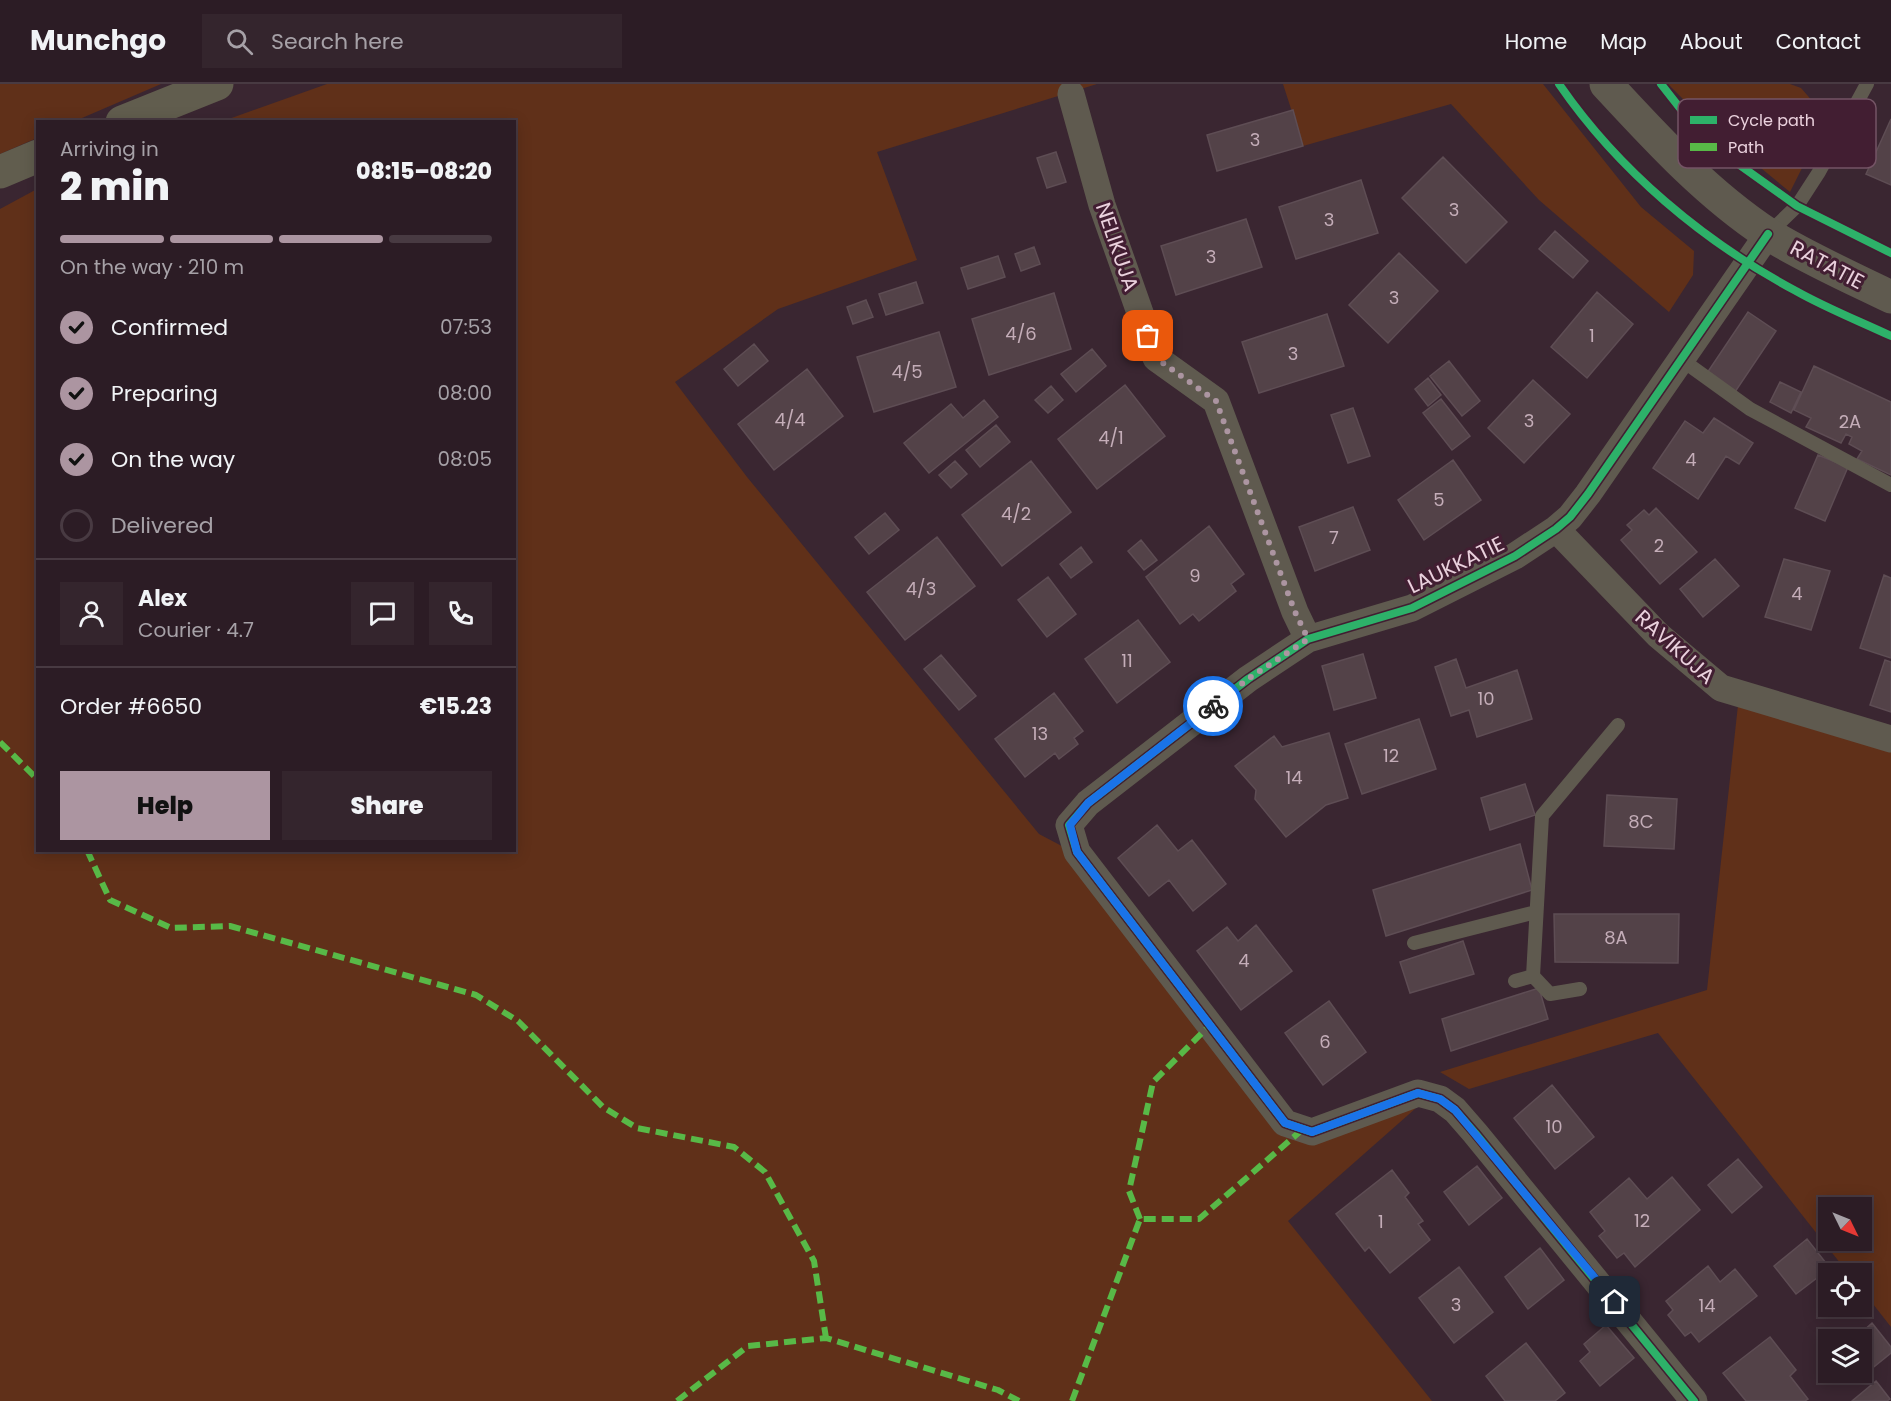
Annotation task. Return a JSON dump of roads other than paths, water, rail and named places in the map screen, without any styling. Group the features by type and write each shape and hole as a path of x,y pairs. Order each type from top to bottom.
{"main road":[{"path":"127,120 217,84"},
{"path":"0,172 36,157"}],"street":[{"name":"RATATIE","path":"1606,84 1678,160"},
{"name":"NELIKUJA","path":"1071,94 1102,205 1156,358 1216,401 1295,612 1308,639"},
{"name":"RATATIE","path":"1686,168 1710,190 1768,234 1891,297"},
{"name":"LAUKKATIE","path":"1694,1401 1475,1133 1455,1110 1440,1099 1418,1093 1312,1132 1285,1123 1077,852 1070,825 1088,803 1248,679 1308,639 1412,608 1515,556 1570,518 1768,234"},
{"name":"RAVIKUJA","path":"1557,529 1658,635 1721,688 1891,739"}],"lane":[{"path":"1859,99 1867,84"},
{"path":"1768,234 1797,206 1821,168"},
{"path":"1682,360 1750,409 1891,485"},
{"path":"1580,988 1550,994 1533,976 1542,816 1618,725"},
{"path":"1414,943 1536,912"},
{"path":"1515,981 1533,976"}]}
